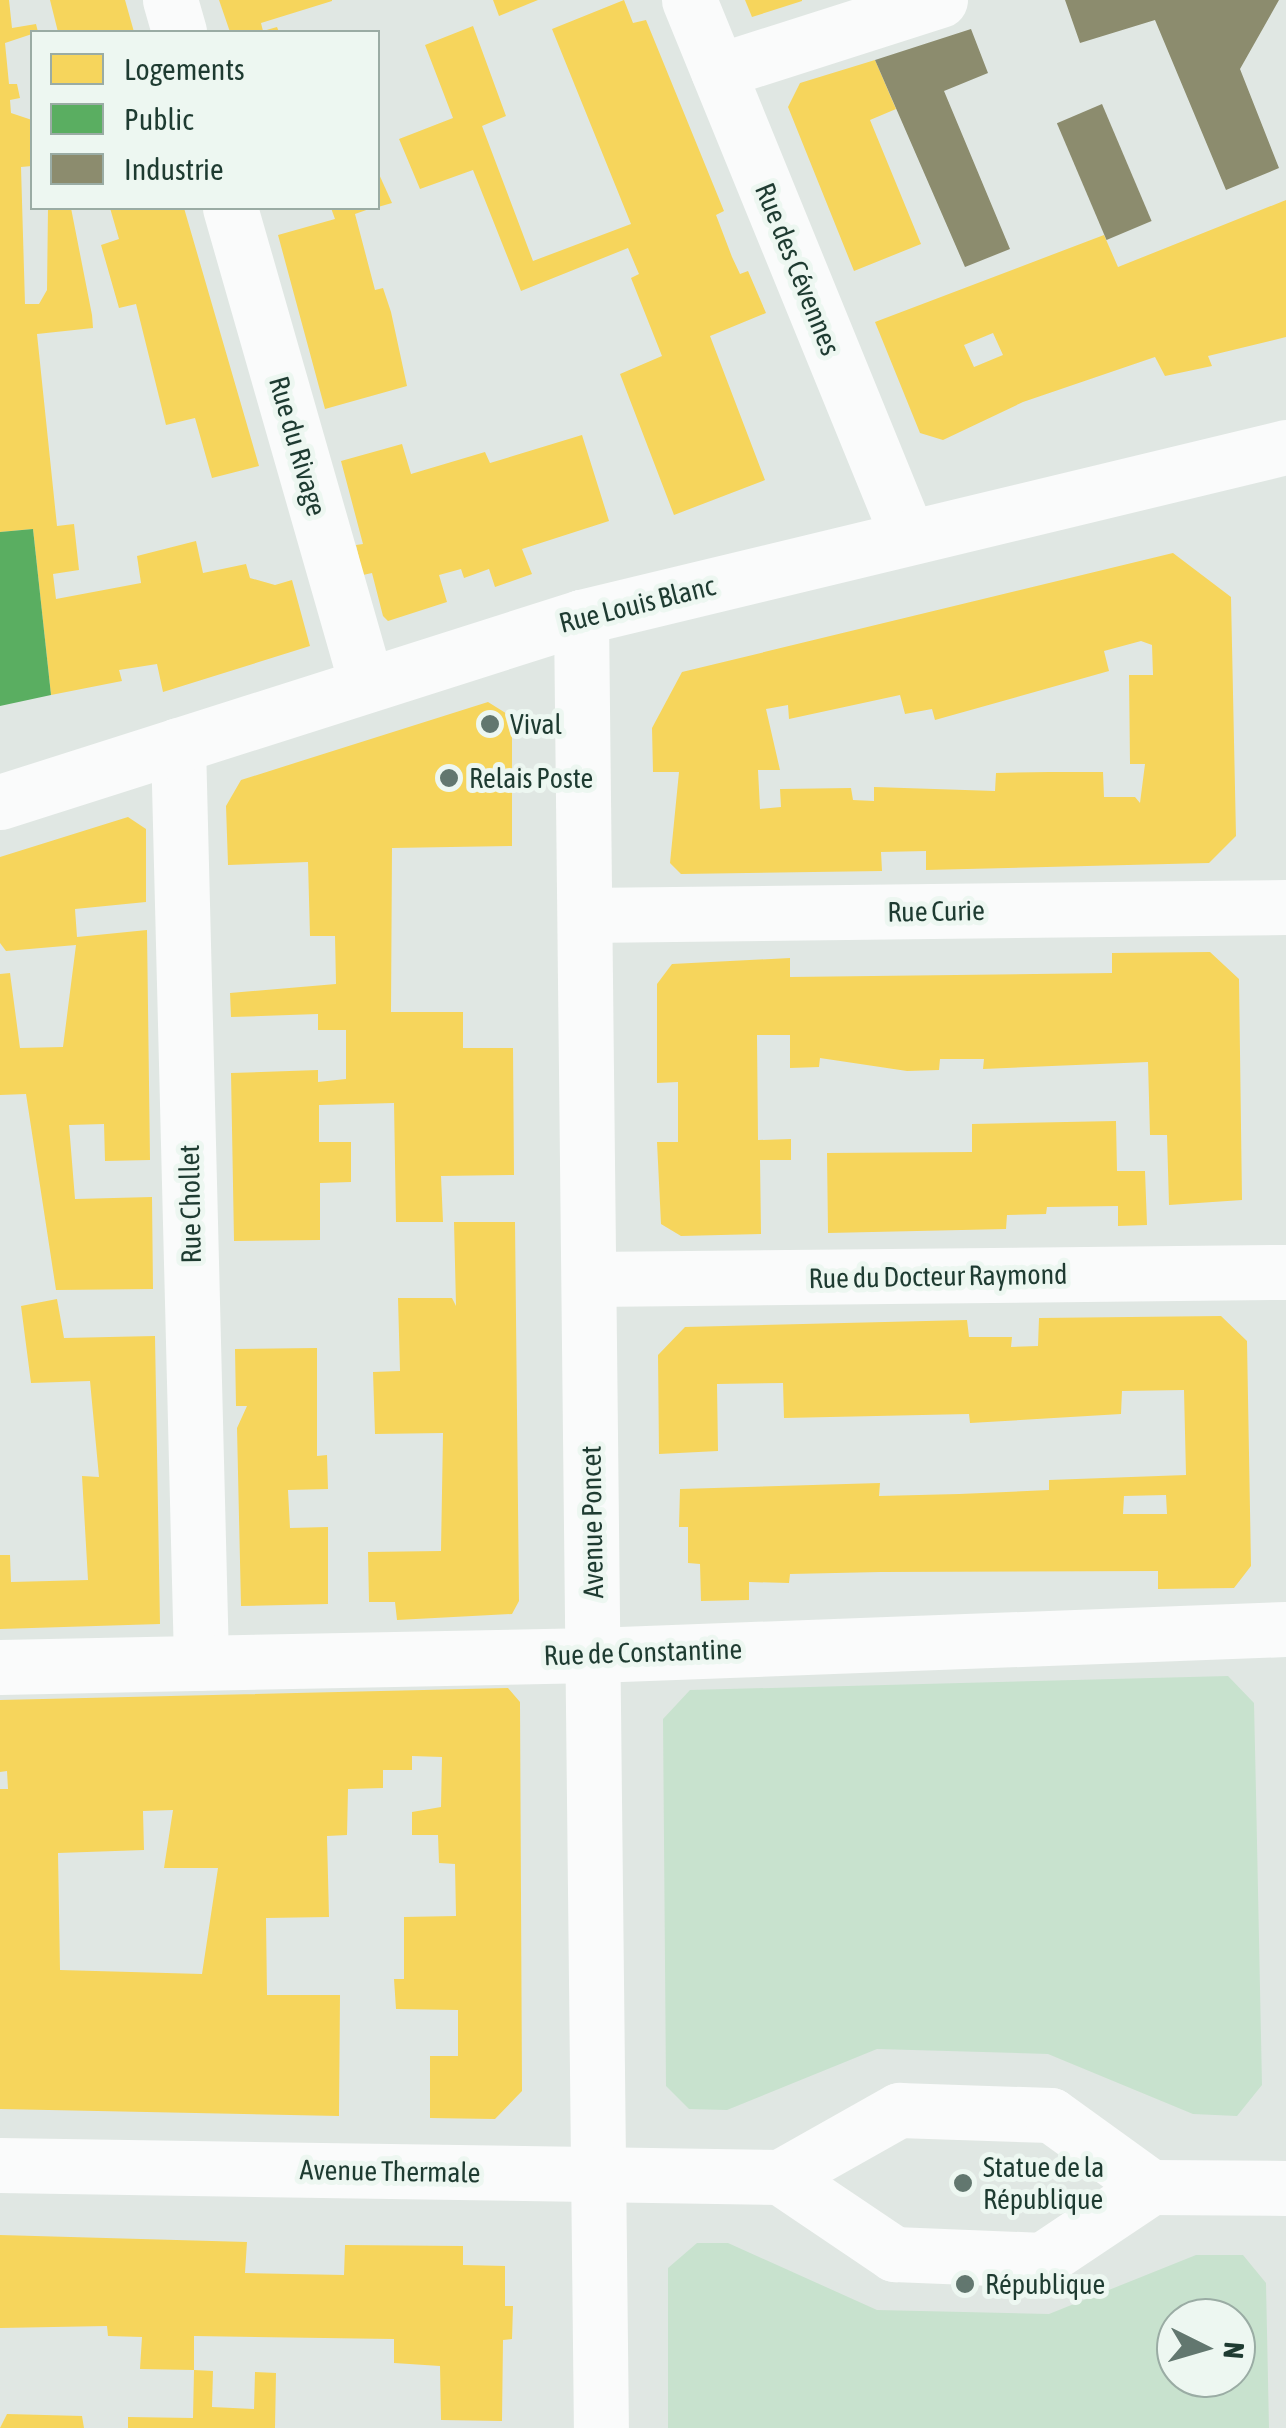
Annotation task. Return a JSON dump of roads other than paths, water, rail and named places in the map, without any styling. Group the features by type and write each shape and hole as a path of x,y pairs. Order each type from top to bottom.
{"street":[{"path":"170,0 179,30"},
{"name":"Rue des Cévennes","path":"689,0 908,537"},
{"path":"718,71 940,0"},
{"name":"Rue du Rivage","path":"231,210 367,685"},
{"name":"Rue Louis Blanc","path":"0,802 581,617 1286,447"},
{"name":"Avenue Poncet","path":"581,617 601,2428"},
{"name":"Rue Chollet","path":"178,745 201,1663"},
{"name":"Rue Curie","path":"585,914 1286,907"},
{"name":"Rue du Docteur Raymond","path":"590,1279 1286,1272"},
{"name":"Rue de Constantine","path":"0,1668 594,1655 1286,1629"},
{"name":"Avenue Thermale","path":"0,2165 780,2177 899,2110 918,2110 1051,2115 1151,2187"},
{"path":"780,2177 894,2254 1042,2260 1151,2187 1286,2188"}],"place":[{"name":"Vival","path":"490,724"},
{"name":"Relais Poste","path":"449,778"},
{"name":"Statue de la République","path":"963,2183"},
{"name":"République","path":"965,2284"}]}
